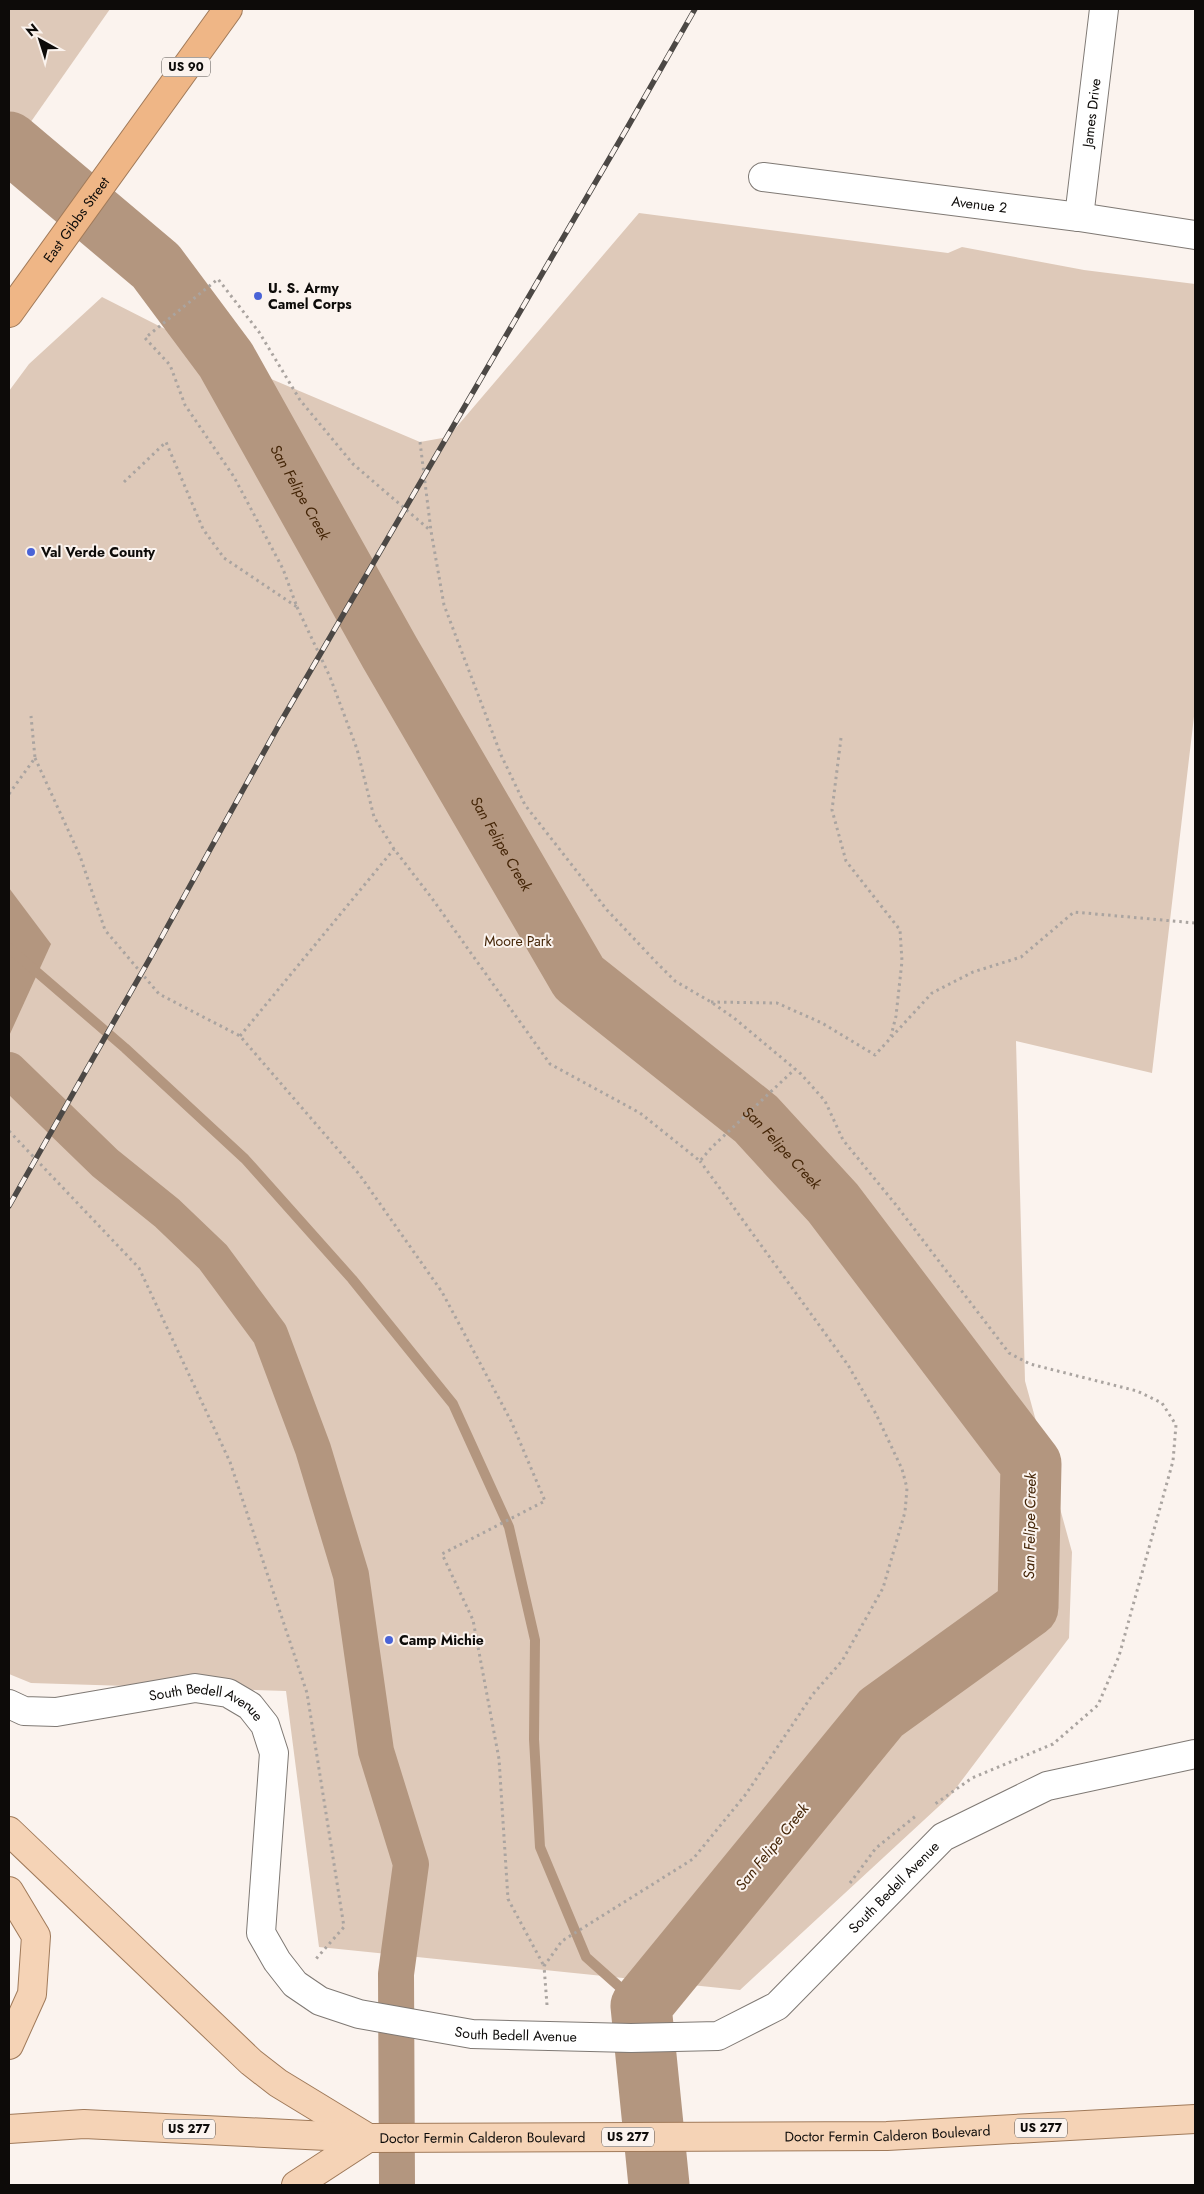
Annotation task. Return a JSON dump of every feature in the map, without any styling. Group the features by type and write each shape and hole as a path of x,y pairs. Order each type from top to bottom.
{"highway":[{"name":"East Gibbs Street","path":"9,313 228,9"}],"main road":[{"path":"9,1831 251,2062 278,2083 368,2138 296,2185"},
{"path":"9,1891 36,1936 32,1994 9,2044"},
{"name":"Doctor Fermin Calderon Boulevard","path":"9,2128 84,2124 368,2138 887,2136 1195,2119"}],"street":[{"name":"James Drive","path":"1079,217 1104,9"},
{"name":"Avenue 2","path":"763,177 1079,217 1195,235"},
{"name":"South Bedell Avenue","path":"9,1704 24,1711 56,1712 195,1688 228,1693 250,1706 265,1724 274,1753 261,1933 277,1961 295,1984 320,2001 359,2014 472,2034 631,2038 718,2036 777,2006 943,1837 1047,1786 1195,1754"}],"path":[{"path":"431,531 353,464 300,400 259,332 218,279 145,338 170,365 185,405 234,477 283,568 297,607 330,677 357,749 374,816 394,849 431,897 550,1064 640,1114 700,1161 848,1366 876,1414 902,1469 907,1488 906,1512 883,1588 842,1661 813,1694 746,1794 693,1859 562,1941 544,1966"},
{"path":"124,482 166,442 202,529 224,558 297,607"},
{"path":"420,442 431,531 444,604 498,746 525,805 607,910 675,981 711,1002 795,1070 825,1102 843,1140 896,1205 1009,1353 1030,1364 1137,1391 1162,1403 1176,1426 1173,1460 1119,1656 1098,1705 1053,1744 972,1778 929,1808"},
{"path":"31,716 35,758 80,856 105,930 159,994 240,1036 359,1174 442,1292 511,1420 545,1501 442,1554 473,1620 500,1759 508,1899 544,1966 548,2013 541,2035"},
{"path":"841,738 832,810 846,861 900,930 902,961 896,1016 891,1036"},
{"path":"9,794 35,758"},
{"path":"240,1036 394,849"},
{"path":"711,1002 777,1003 822,1023 875,1055 932,993 973,972 1021,957 1074,912 1195,923"},
{"path":"700,1161 712,1147 795,1070"},
{"path":"9,1132 139,1268 230,1462 307,1693 344,1927 295,1984"},
{"path":"847,1887 876,1848 922,1813"}],"green space":[{"path":"9,9 110,9 9,153"},
{"name":"Moore Park","path":"639,213 948,253 962,247 1084,270 1195,284 1195,708 1152,1073 1016,1041 1025,1381 1072,1552 1069,1638 950,1796 740,1990 319,1947 286,1691 31,1683 9,1674 9,391 29,364 102,297 226,360 420,442 448,437"}],"shaded area":[{"path":"9,888 51,944 9,1036"}],"waterway":[{"name":"San Felipe Creek","path":"9,142 156,266 226,360 390,653 579,978 756,1119 833,1203 1031,1464 1028,1607 881,1713 641,2006 659,2185"},
{"path":"9,948 125,1048 245,1159 352,1279 453,1404 509,1527 535,1640 534,1739 540,1847 586,1957 641,2006"},
{"path":"9,1070 105,1163 167,1213 213,1257 270,1334 313,1449 351,1575 376,1751 411,1864 396,1974 397,2185"}],"railway":[{"path":"9,1206 149,960 280,723 695,9"}],"place":[{"name":"U. S. Army Camel Corps","path":"258,296"},
{"name":"Val Verde County","path":"31,552"},
{"name":"Camp Michie","path":"389,1640"}]}
